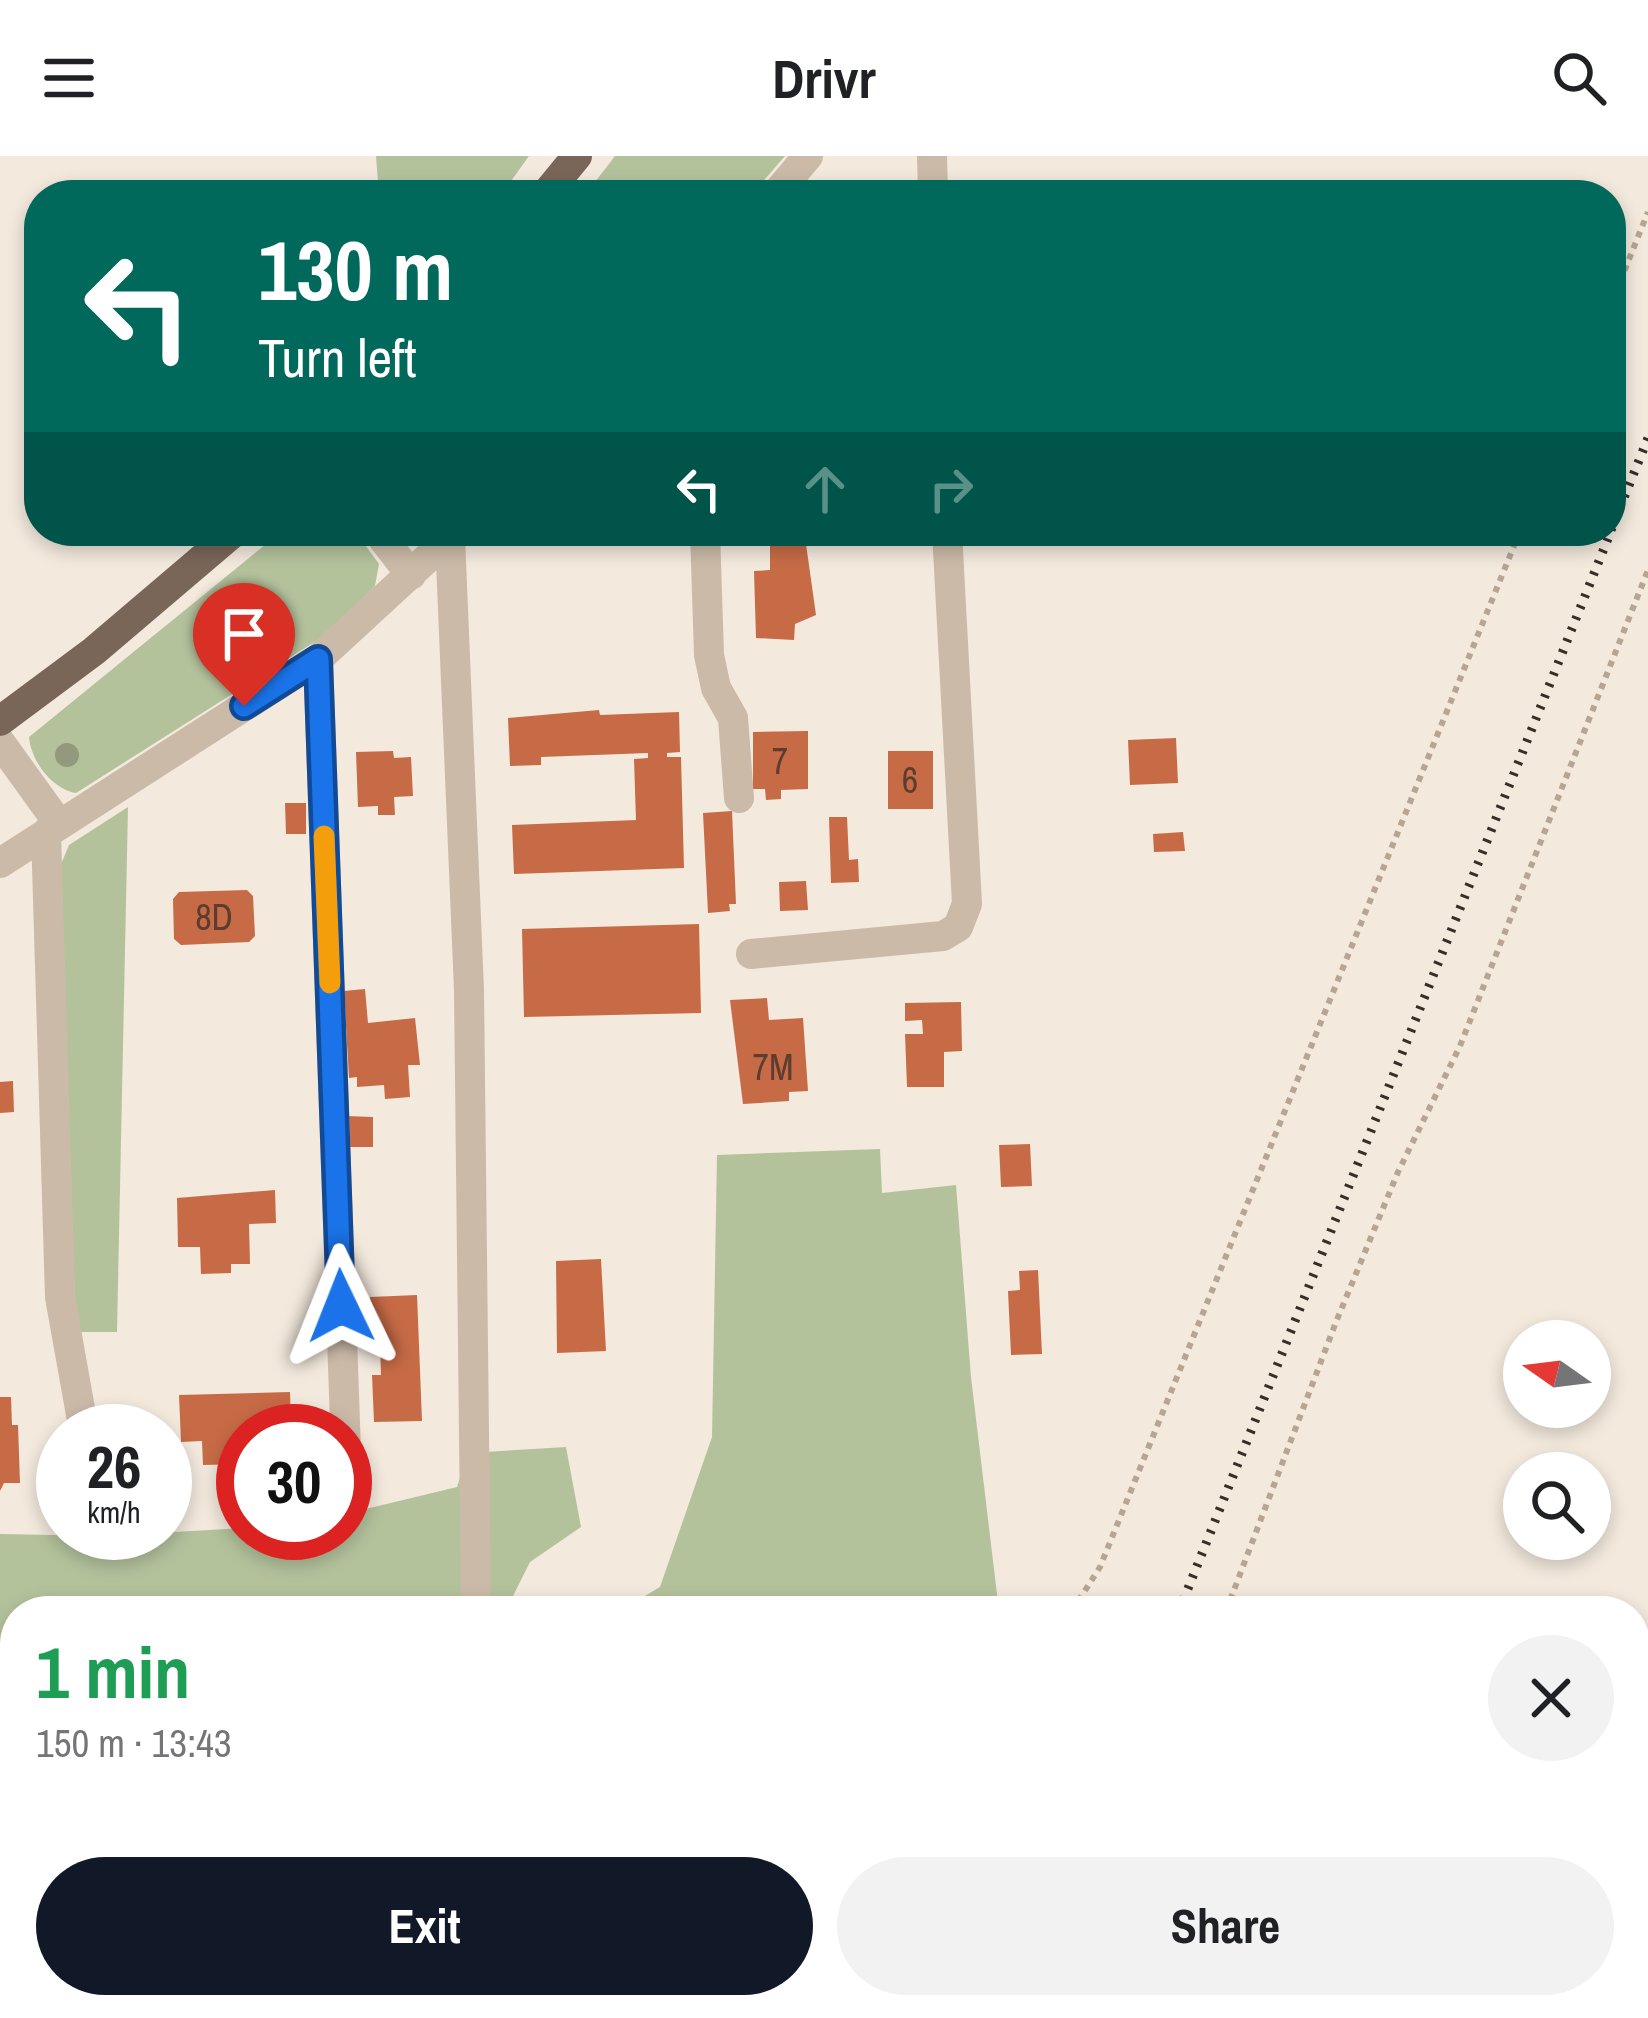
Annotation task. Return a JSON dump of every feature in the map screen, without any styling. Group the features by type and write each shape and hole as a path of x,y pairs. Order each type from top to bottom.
{"main road":[{"path":"557,180 577,156"},
{"path":"0,721 94,651 218,546"}],"street":[{"path":"788,180 808,156"},
{"path":"389,546 411,574"},
{"path":"0,863 318,659 441,546"},
{"path":"454,546 469,990 476,1596"},
{"path":"705,546 709,656 716,688 733,718 739,798"},
{"path":"751,954 944,936 958,927 967,904 948,546"},
{"path":"318,659 344,1404"},
{"path":"0,742 53,828 60,1297 79,1404"}],"path":[{"path":"1626,267 1648,212"},
{"path":"1082,1596 1100,1567 1514,546"},
{"path":"1232,1596 1336,1322 1398,1172 1460,1046 1648,570"}],"green space":[{"path":"376,156 529,156 512,180 378,180"},
{"path":"615,156 785,156 764,180 597,180"},
{"path":"264,546 366,546 379,564 375,586 324,636 76,793 44,773 29,737"},
{"path":"128,807 117,1332 76,1332 59,869 69,845"},
{"path":"880,1149 882,1193 956,1185 971,1377 997,1596 645,1596 660,1587 712,1437 717,1155"},
{"path":"566,1447 581,1527 530,1562 513,1596 0,1596 0,1534 36,1535 36,1560 192,1560 192,1531 216,1530 216,1560 372,1560 372,1507 457,1487 468,1453"}],"building":[{"path":"770,546 806,546 816,615 795,624 794,640 756,638 754,571 770,570"},
{"path":"599,710 600,715 679,712 680,752 667,753 667,757 681,757 684,868 514,874 512,825 636,820 634,759 648,758 648,753 541,757 541,765 510,766 508,718"},
{"path":"808,731 808,789 781,790 781,799 766,800 765,789 753,789 753,732"},
{"path":"1176,738 1178,783 1130,785 1128,740"},
{"path":"393,751 394,758 411,757 413,796 394,797 395,815 378,815 378,806 358,807 356,752"},
{"path":"888,751 933,751 933,809 888,809"},
{"path":"285,803 306,803 306,834 286,834"},
{"path":"732,811 736,904 729,904 730,911 708,913 703,813"},
{"path":"829,817 847,817 849,860 858,859 859,882 831,883"},
{"path":"1183,832 1185,851 1154,852 1153,834"},
{"path":"806,881 808,910 780,911 779,882"},
{"path":"247,890 253,896 255,936 249,942 181,945 174,939 173,899 179,892"},
{"path":"699,924 701,1013 524,1017 522,929"},
{"path":"365,989 368,1023 415,1018 420,1065 408,1065 410,1097 385,1099 384,1085 357,1087 357,1077 349,1078 344,991"},
{"path":"767,998 769,1020 803,1018 808,1091 789,1092 789,1101 743,1104 730,1000"},
{"path":"961,1002 962,1051 944,1052 944,1087 907,1087 905,1034 923,1034 922,1020 905,1021 905,1003"},
{"path":"13,1081 14,1112 0,1113 0,1082"},
{"path":"346,1116 373,1117 373,1147 346,1147"},
{"path":"1030,1144 1032,1186 1001,1187 999,1145"},
{"path":"275,1190 276,1223 249,1224 250,1264 231,1264 231,1273 201,1274 200,1247 178,1247 177,1198"},
{"path":"601,1259 606,1351 557,1353 556,1261"},
{"path":"1038,1270 1042,1354 1011,1355 1008,1291 1020,1290 1019,1271"},
{"path":"417,1295 422,1421 374,1422 372,1375 381,1375 380,1344 372,1344 370,1297"},
{"path":"290,1392 290,1404 216,1404 216,1465 203,1465 202,1441 192,1441 192,1404 179,1404 179,1395"},
{"path":"0,1397 11,1397 12,1425 18,1425 20,1483 4,1483 0,1491"}],"railway":[{"path":"1626,493 1648,438"},
{"path":"1185,1596 1605,546"}],"slow traffic":[{"path":"324,836 330,983"}],"route":[{"path":"244,706 318,659 341,1306"}]}
